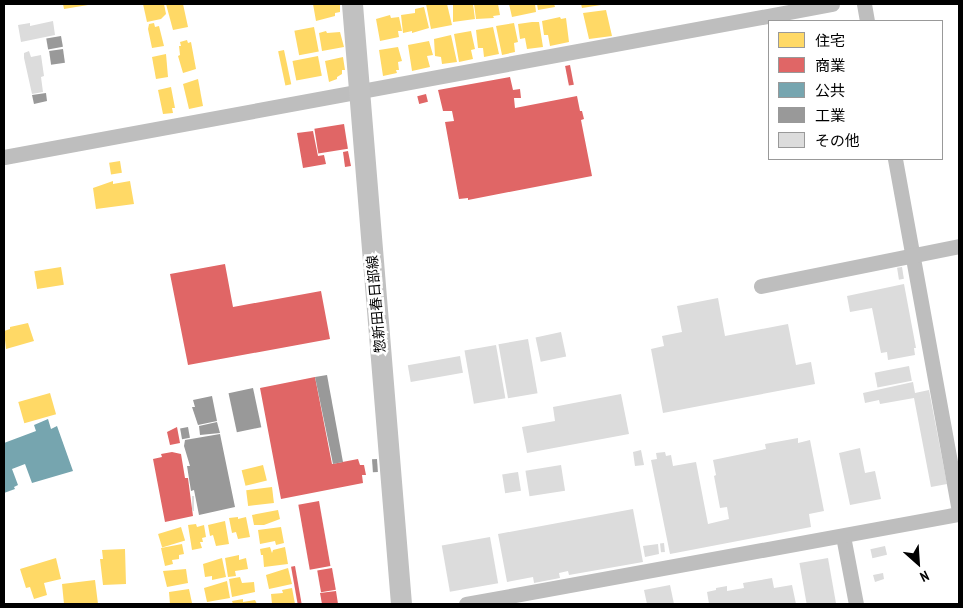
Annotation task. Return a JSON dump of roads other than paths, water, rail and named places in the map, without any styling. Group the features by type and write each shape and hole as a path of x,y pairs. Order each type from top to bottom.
{"main road":[{"name":"惣新田春日部線","path":"352,4 401,604"}],"street":[{"path":"4,157 832,4"},
{"path":"864,4 867,20"},
{"path":"466,604 843,536 959,512 914,255 895,160"},
{"path":"761,286 959,246"},
{"path":"843,536 856,604"}]}
